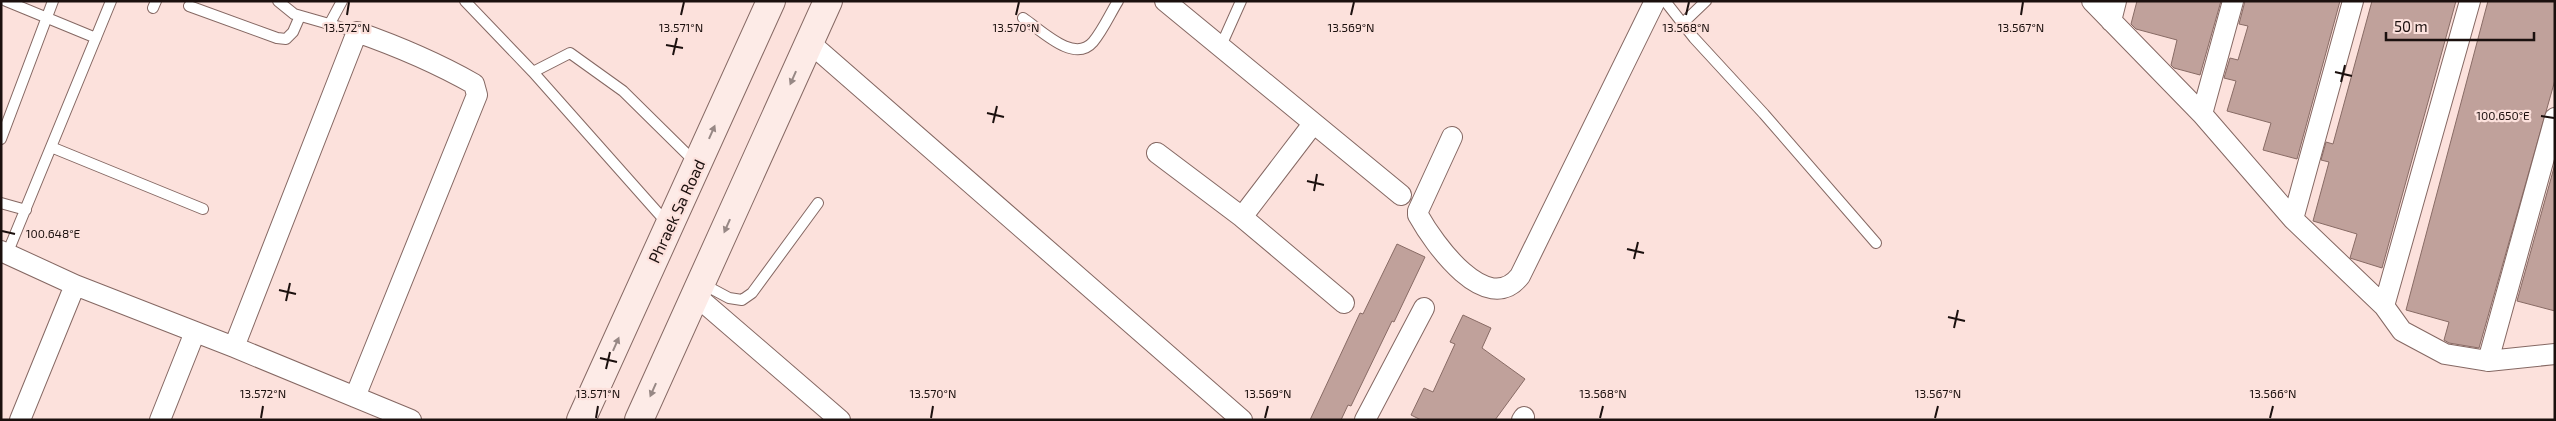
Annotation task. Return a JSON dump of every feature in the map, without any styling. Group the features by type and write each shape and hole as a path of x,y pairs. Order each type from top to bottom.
{"main road":[{"name":"Phraek Sa Road","path":"581,420 771,1"},
{"path":"639,420 828,1"}],"street":[{"path":"1165,1 1401,195"},
{"path":"1452,137 1418,211 1418,216 1437,246 1470,278 1487,289 1497,291 1507,289 1515,283 1525,268 1655,1"},
{"path":"2092,1 2202,114 2293,219 2384,306 2402,331 2445,354 2488,361 2555,354"},
{"path":"2111,21 2116,1"},
{"path":"2202,114 2233,1"},
{"path":"2293,219 2353,1"},
{"path":"2384,306 2470,1"},
{"path":"234,347 357,32 449,70 474,84 477,95 355,397"},
{"path":"809,42 1242,420"},
{"path":"2488,361 2555,118"},
{"path":"1242,217 1313,124"},
{"path":"1158,152 1242,217 1344,303"},
{"path":"4,252 75,285 234,347 411,420"},
{"path":"20,420 75,285"},
{"path":"698,289 840,420"},
{"path":"1365,420 1424,308"},
{"path":"160,420 195,332"}],"lane":[{"path":"6,1 96,38"},
{"path":"1,138 53,1"},
{"path":"4,252 26,210 111,1"},
{"path":"278,1 300,16 357,32"},
{"path":"329,25 342,1"},
{"path":"465,1 533,72 669,226"},
{"path":"1023,18 1068,49 1080,50 1092,43 1118,1"},
{"path":"1220,48 1241,1"},
{"path":"1665,1 1683,24 1876,243"},
{"path":"1683,24 1706,1"},
{"path":"190,6 277,38 286,39 300,16"},
{"path":"533,72 570,53 623,91 697,164"},
{"path":"51,147 203,208"},
{"path":"698,289 742,300 752,294 818,202"},
{"path":"1,203 26,210"}],"building":[{"path":"2137,1 2221,1 2200,75 2174,68 2171,65 2177,40 2136,29 2131,24"},
{"path":"2245,1 2340,1 2297,159 2263,150 2271,123 2227,111 2236,81 2224,78 2230,58 2238,60 2248,26 2239,24"},
{"path":"2372,1 2456,1 2382,268 2350,258 2357,234 2313,221 2329,162 2321,160 2326,142 2333,144"},
{"path":"2488,1 2555,1 2555,80 2479,348 2449,343 2444,340 2449,322 2406,310"},
{"path":"2555,164 2555,311 2517,301"},
{"path":"1397,244 1425,257 1394,322 1392,321 1351,406 1348,405 1341,420 1310,420 1360,313 1363,314"},
{"path":"1463,315 1491,328 1482,348 1525,379 1495,420 1421,420 1411,415 1424,388 1433,392 1455,344 1450,342"}]}
